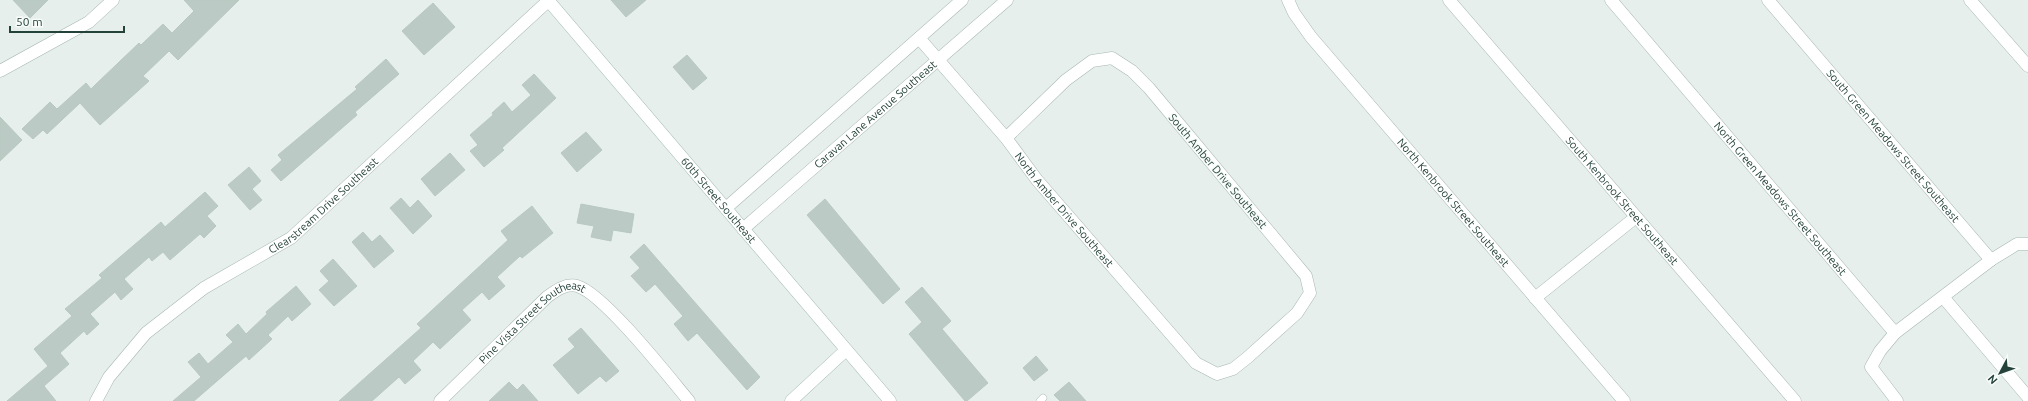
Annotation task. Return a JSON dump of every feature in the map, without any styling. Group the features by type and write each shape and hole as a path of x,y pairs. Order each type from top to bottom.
{"street":[{"path":"0,71 89,22 113,0"},
{"name":"60th Street Southeast","path":"548,0 890,401"},
{"name":"Clearstream Drive Southeast","path":"96,401 109,377 146,333 204,288 291,238 548,0"},
{"path":"726,208 962,0"},
{"name":"Caravan Lane Avenue Southeast","path":"743,229 1006,0"},
{"name":"North Kenbrook Street Southeast","path":"1288,0 1294,13 1311,37 1624,401"},
{"name":"South Kenbrook Street Southeast","path":"1449,0 1794,401"},
{"name":"North Green Meadows Street Southeast","path":"1611,0 1895,333"},
{"name":"South Green Meadows Street Southeast","path":"1768,0 1991,260"},
{"path":"1970,0 2028,66"},
{"name":"North Amber Drive Southeast","path":"919,38 1006,138 1037,180 1196,363 1217,374"},
{"name":"South Amber Drive Southeast","path":"1006,138 1066,80 1092,61 1112,58 1132,71 1150,88 1306,276 1310,294 1297,313 1233,369 1217,374"},
{"path":"1535,298 1636,216"},
{"path":"1897,401 1871,367 1880,351 1895,333 1991,260 2017,244 2028,244"},
{"name":"Pine Vista Street Southeast","path":"440,401 547,297 558,288 576,285 591,293 612,311 690,401"},
{"path":"1943,297 2028,396"},
{"path":"791,401 846,350"}],"building":[{"path":"13,0 48,0 30,18"},
{"path":"184,0 239,0 178,60 169,51 143,76 149,81 100,125 80,103 47,134 43,130 33,139 22,129 50,102 57,109 86,83 91,89 139,43 141,45 163,24 172,33 194,11"},
{"path":"611,0 646,0 626,17"},
{"path":"433,3 455,27 424,55 402,31"},
{"path":"687,55 707,78 693,90 673,67"},
{"path":"386,59 399,74 355,112 357,115 281,181 271,170 282,160 278,155 357,89 355,87"},
{"path":"534,74 556,98 502,148 504,150 484,167 470,151 478,145 470,135 493,115 492,113 504,102 512,112 531,95 522,85"},
{"path":"0,117 22,140 0,161"},
{"path":"586,132 602,150 577,172 561,153"},
{"path":"450,153 465,170 435,196 421,179"},
{"path":"249,167 261,181 252,189 262,200 250,210 228,185"},
{"path":"205,192 218,206 207,216 216,226 204,238 200,234 170,260 163,252 152,261 149,257 124,279 133,289 121,300 115,292 90,314 99,324 87,335 84,331 60,353 69,364 44,386 56,401 7,401 48,366 34,349 72,316 65,309 102,278 99,275 161,222 165,227"},
{"path":"401,198 410,208 418,200 432,216 413,234 390,208"},
{"path":"825,199 900,289 883,304 807,215"},
{"path":"581,204 634,214 631,233 613,230 611,241 591,237 594,226 577,223"},
{"path":"532,206 553,233 522,258 520,256 497,277 505,286 489,300 482,292 462,310 471,320 440,349 433,342 413,361 421,370 405,384 399,377 372,401 339,401 421,328 417,324 508,240 501,231"},
{"path":"363,232 372,242 380,235 394,251 374,268 352,242"},
{"path":"644,244 760,377 747,390 697,333 688,341 674,324 683,316 655,284 646,292 631,276 640,268 630,257"},
{"path":"333,259 357,286 334,306 319,290 329,281 320,271"},
{"path":"296,286 311,304 292,321 288,316 268,335 272,339 249,360 246,356 194,401 173,401 201,377 188,362 199,353 208,364 233,342 226,335 238,324 246,334 267,314 266,312"},
{"path":"922,287 951,321 942,329 988,383 967,401 965,401 909,334 922,322 905,302"},
{"path":"581,328 619,371 606,382 600,376 578,394 553,365 575,347 568,339"},
{"path":"1036,356 1048,370 1034,381 1023,368"},
{"path":"509,382 517,390 523,384 538,401 489,401"},
{"path":"1069,382 1086,401 1060,401 1054,395"}]}
